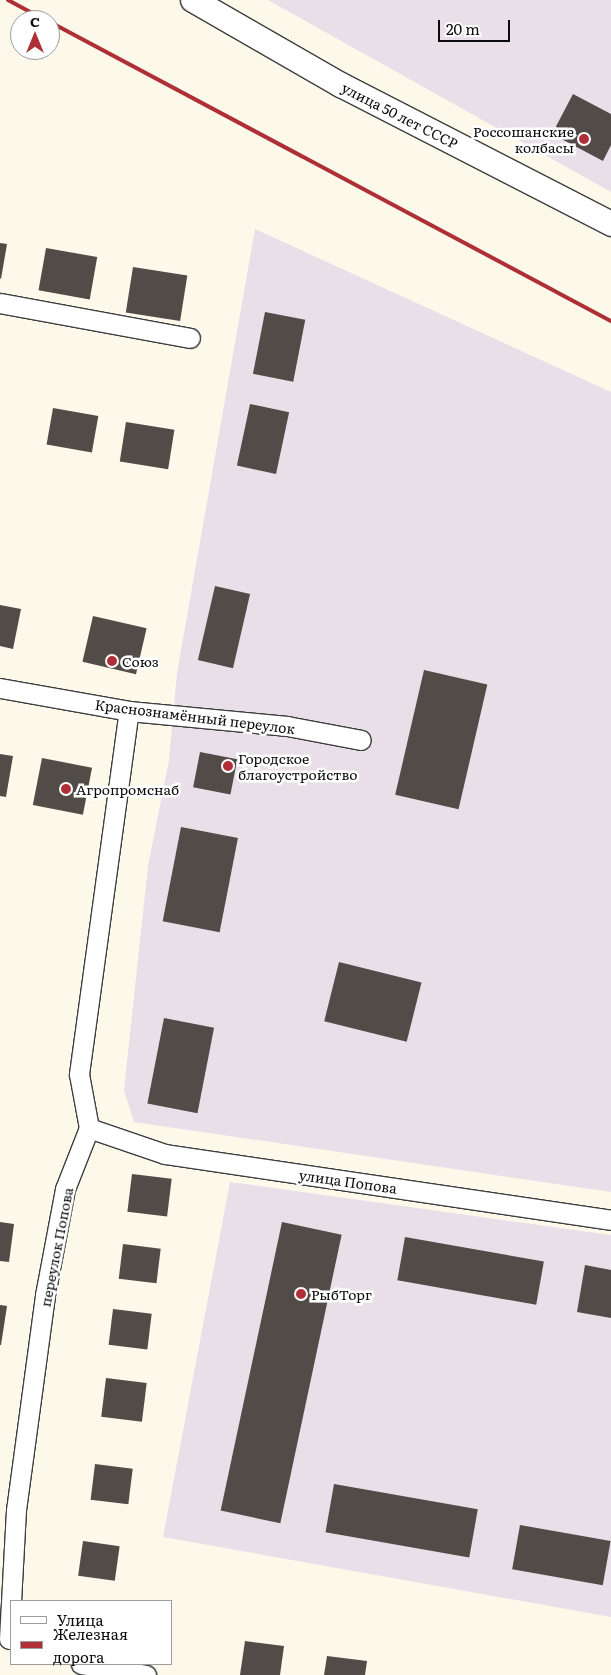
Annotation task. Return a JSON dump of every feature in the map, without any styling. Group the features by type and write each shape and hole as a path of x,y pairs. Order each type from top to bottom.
{"street":[{"name":"улица 50 лет СССР","path":"193,0 341,85 611,224"},
{"path":"0,303 190,338"},
{"name":"Краснознамённый переулок","path":"0,688 129,711 286,726 360,740"},
{"path":"89,1128 79,1074 129,711"},
{"name":"улица Попова","path":"89,1128 165,1154 611,1220"},
{"name":"переулок Попова","path":"7,1639 16,1510 45,1295 65,1189 89,1128"},
{"path":"87,1665 146,1675"}],"shaded area":[{"path":"268,0 611,0 611,192"},
{"path":"255,229 611,392 611,1192 134,1122 124,1090 148,866 169,760 177,673"},
{"path":"230,1182 611,1235 611,1617 163,1537"}],"building":[{"path":"573,94 611,114 611,145 603,161 552,134"},
{"path":"0,243 7,244 1,279 0,278"},
{"path":"46,248 97,257 90,299 39,290"},
{"path":"133,267 187,276 180,321 126,312"},
{"path":"265,312 305,320 293,382 253,374"},
{"path":"250,404 289,412 276,474 237,466"},
{"path":"53,408 98,416 92,452 47,444"},
{"path":"126,422 174,430 168,469 120,462"},
{"path":"215,586 250,594 233,668 198,660"},
{"path":"0,605 21,609 13,649 0,646"},
{"path":"93,616 147,628 136,674 82,662"},
{"path":"424,670 487,685 459,809 395,795"},
{"path":"200,752 237,759 230,795 193,787"},
{"path":"0,754 13,756 6,797 0,796"},
{"path":"42,758 92,768 83,815 33,805"},
{"path":"181,827 238,838 220,932 163,921"},
{"path":"339,962 421,983 407,1042 324,1021"},
{"path":"164,1018 214,1028 197,1113 147,1103"},
{"path":"132,1174 172,1179 167,1217 127,1212"},
{"path":"0,1222 14,1224 9,1262 0,1261"},
{"path":"282,1222 342,1235 280,1523 221,1511"},
{"path":"405,1237 544,1261 536,1305 397,1280"},
{"path":"123,1244 161,1249 156,1283 119,1279"},
{"path":"585,1265 611,1270 611,1318 577,1312"},
{"path":"0,1305 7,1306 1,1345 0,1345"},
{"path":"113,1309 152,1314 147,1349 109,1345"},
{"path":"106,1378 147,1383 142,1422 101,1417"},
{"path":"95,1464 133,1469 128,1504 91,1500"},
{"path":"334,1484 478,1509 469,1558 325,1532"},
{"path":"520,1525 611,1541 603,1585 512,1569"},
{"path":"83,1541 120,1546 115,1581 78,1576"},
{"path":"245,1641 284,1646 280,1675 240,1675"},
{"path":"327,1656 367,1661 365,1675 324,1675"}],"railway":[{"path":"8,0 26,10"},
{"path":"60,27 611,321"}],"place":[{"name":"Россошанские колбасы","path":"584,139"},
{"name":"Союз","path":"112,661"},
{"name":"Городское благоустройство","path":"228,766"},
{"name":"Агропромснаб","path":"66,789"},
{"name":"РыбТорг","path":"301,1294"}]}
